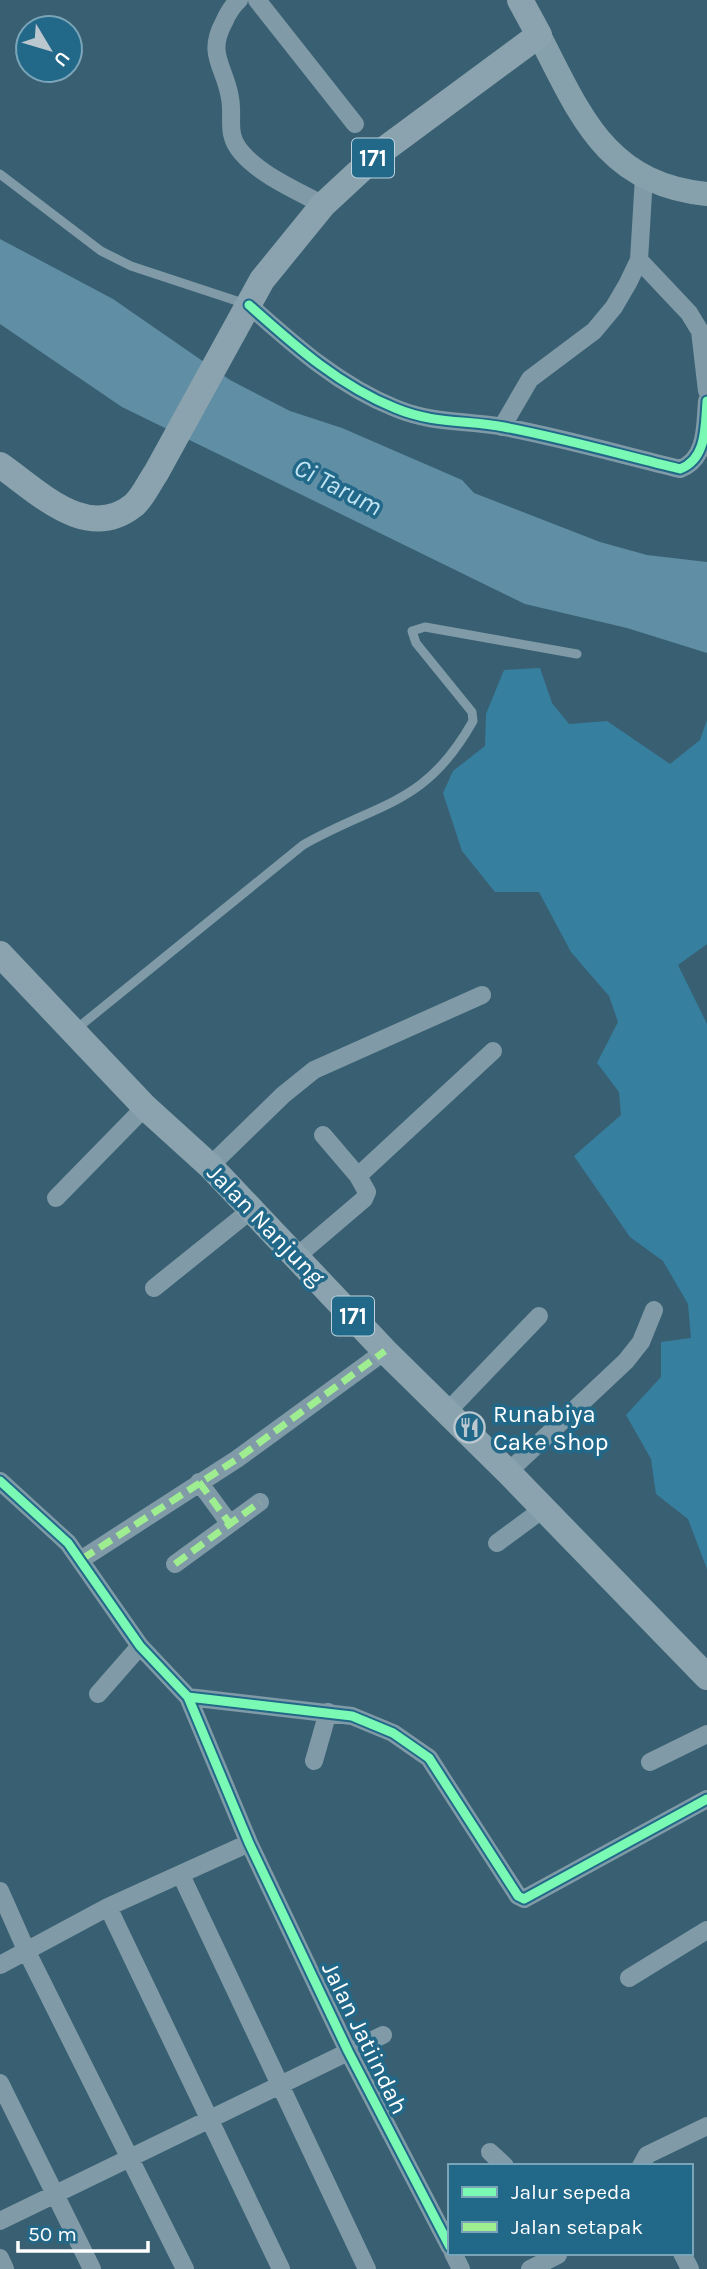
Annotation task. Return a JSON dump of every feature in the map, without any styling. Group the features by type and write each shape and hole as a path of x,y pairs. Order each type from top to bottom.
{"main road":[{"path":"520,0 539,34"},
{"name":"171","path":"0,465 54,504 81,518 96,521 113,518 136,503 156,473 262,280 323,205 378,154 539,34"},
{"name":"Jalan Nanjung","path":"4,966 73,1031 145,1107 210,1166 385,1351 508,1472 707,1677"}],"street":[{"path":"239,0 232,6 216,37 215,48 230,94 231,136 240,151 255,165 323,205"},
{"path":"257,0 355,124"},
{"path":"539,34 594,136 613,156 644,177 707,194"},
{"path":"502,426 530,379 594,331 614,307 639,260 644,177"},
{"path":"639,260 689,313 700,331 707,391"},
{"path":"246,311 334,376 394,408 448,423 502,426 680,469 699,454 704,441 707,401"},
{"path":"210,1166 283,1095 314,1070 482,995"},
{"path":"358,1176 493,1051"},
{"path":"56,1198 145,1107"},
{"path":"296,1257 364,1199 366,1186 323,1135"},
{"path":"154,1288 251,1210"},
{"path":"508,1472 626,1361 641,1342 654,1310"},
{"path":"447,1412 539,1315"},
{"path":"82,1559 237,1459 385,1351"},
{"path":"0,1481 82,1559 140,1646 188,1697 352,1716 393,1732 429,1758 518,1896 524,1899 707,1799"},
{"path":"199,1482 230,1524"},
{"path":"175,1564 260,1502"},
{"path":"498,1544 543,1509"},
{"path":"98,1693 140,1646"},
{"name":"Jalan Jatiindah","path":"188,1697 249,1843 348,2051 448,2243"},
{"path":"314,1761 328,1712"},
{"path":"650,1762 707,1734"},
{"path":"0,1965 108,1907 249,1843"},
{"path":"181,1875 367,2269"},
{"path":"0,1891 27,1952 185,2269"},
{"path":"108,1907 281,2269"},
{"path":"629,1978 707,1930"},
{"path":"0,2221 383,2035"},
{"path":"0,2083 92,2269"},
{"path":"642,2164 648,2155 707,2126"},
{"path":"490,2152 504,2164"},
{"path":"0,2258 5,2269"},
{"path":"530,2269 560,2259"}],"lane":[{"path":"0,174 101,251 131,266 246,311"},
{"path":"73,1031 303,845 330,830 406,797 426,783 450,759 473,721 471,712 416,643 412,631 425,627 577,654"}],"shaded area":[{"path":"540,668 552,703 569,724 607,721 670,764 700,740 707,720 707,944 678,965 707,1024 707,1569 688,1519 656,1494 651,1459 626,1415 661,1377 661,1342 691,1338 688,1304 663,1261 630,1237 574,1156 621,1115 619,1092 597,1063 618,1022 609,996 571,952 539,892 495,892 462,851 443,793 453,771 485,746 486,714 504,670"}],"water":[{"name":"Ci Tarum","path":"0,239 113,299 230,380 290,411 342,428 462,480 474,493 600,542 647,555 707,562 707,653 627,628 525,604 122,407 0,324"}],"marked path":[{"path":"82,1559 237,1459 385,1351"},
{"path":"199,1482 230,1524"},
{"path":"175,1564 260,1502"}],"cycle path":[{"path":"249,305 300,349 354,388 395,408 423,417 526,431 680,469 689,464 700,450 705,431 707,401"},
{"path":"0,1481 68,1543 140,1646 188,1697 352,1716 393,1733 429,1758 518,1896 524,1899 707,1799"},
{"path":"188,1697 249,1843 348,2051 448,2243"}],"place":[{"name":"Runabiya Cake Shop","path":"470,1428"}]}
